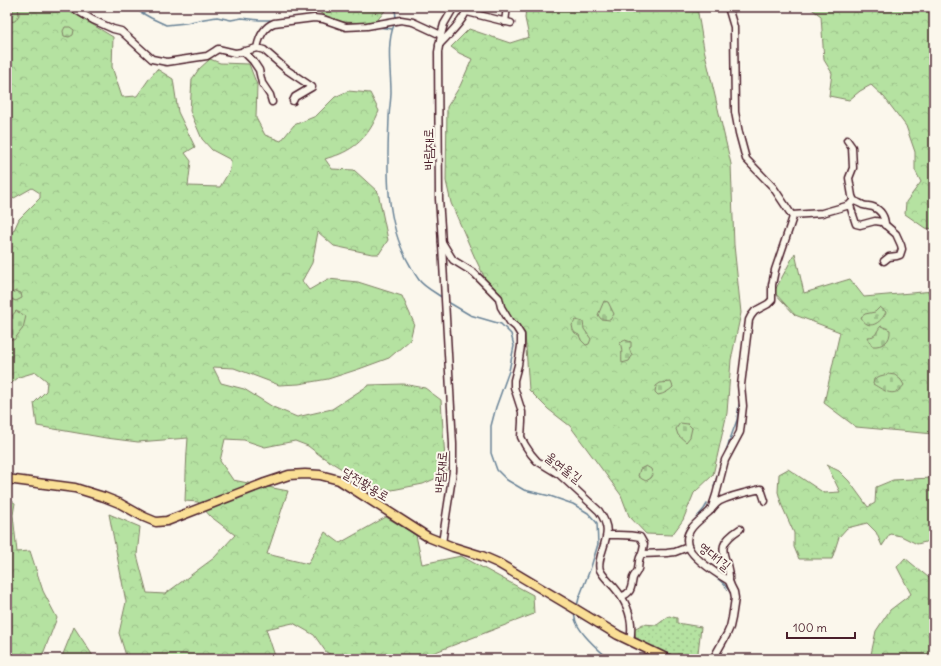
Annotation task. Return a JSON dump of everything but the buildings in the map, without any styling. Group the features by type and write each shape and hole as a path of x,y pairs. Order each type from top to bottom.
{"main road":[{"name":"달전황용로","path":"7,479 74,488 119,502 144,517 156,522 167,521 264,483 289,475 320,475 339,480 428,537 453,548 482,556 498,563 572,606 618,635 668,659"}],"street":[{"path":"70,7 93,20 121,31 152,59 167,62 207,56 215,50 235,53 257,48 264,50 287,70 312,87 295,97 293,101"},
{"name":"바람재로","path":"442,543 453,471 453,444 439,199 438,52 444,24 454,7"},
{"path":"439,45 457,26 468,10 477,7"},
{"path":"468,10 508,22 507,7"},
{"path":"712,510 725,460 740,432 743,406 741,385 748,320 755,311 772,300 772,285 775,270 793,217 773,187 746,159 739,133 736,112 734,27 728,7"},
{"path":"257,48 258,40 263,31 270,24 314,18 323,19 346,27 367,26 402,20 413,22 441,35"},
{"path":"243,52 253,61 259,70 262,83 270,95 272,102"},
{"path":"847,140 852,147 853,168 849,178 852,196 852,212 856,224 860,225 876,221 882,222 896,234 901,245 902,249 900,255 889,257 884,261"},
{"path":"792,214 822,212 857,202 874,207 880,211 885,220 885,226"},
{"name":"울여울길","path":"442,241 453,260 474,273 499,298 501,307 510,322 521,335 521,346 514,387 522,412 521,437 525,445 538,461 560,475 599,511 605,522 608,535"},
{"name":"영대1길","path":"686,548 686,539 693,526 712,510 721,500 761,489 765,501"},
{"name":"영대1길","path":"713,659 730,627 734,598 734,592 729,581 730,576 723,546 733,534 740,529"},
{"path":"622,596 630,592 644,544 640,538 633,535 608,535 599,564 600,570 624,600 630,618 630,641"},
{"name":"영대1길","path":"642,554 667,553 686,548"},
{"name":"영대1길","path":"686,548 697,558 729,581"}],"green space":[{"path":"7,7 57,7 75,14 113,37 112,67 122,97 137,96 157,69 173,79 178,112 195,147 185,153 191,161 188,186 220,187 230,170 231,160 212,150 202,139 190,111 192,79 199,69 210,59 220,63 249,64 257,85 256,118 265,135 281,141 294,125 316,116 335,97 348,91 370,93 379,111 369,131 354,146 338,155 325,159 332,169 354,170 378,192 388,240 379,254 372,254 334,246 318,232 312,263 302,281 309,290 328,279 358,282 402,296 414,323 410,340 389,358 328,379 299,384 279,385 234,368 213,367 221,383 244,389 273,407 297,417 332,409 369,385 403,384 425,388 441,400 446,474 423,484 392,490 374,489 321,456 308,446 295,441 265,447 244,440 225,439 220,461 233,480 288,491 267,554 308,564 325,532 340,543 386,517 416,535 422,564 461,556 533,595 534,614 433,653 422,659 338,659 326,652 314,635 293,623 266,629 276,659 127,659 119,633 126,602 109,514 140,527 137,555 147,593 165,594 214,558 235,535 210,516 198,502 185,501 188,438 138,442 37,426 34,403 46,391 47,381 36,372 19,377 7,387 7,239 14,230 19,219 40,198 40,193 32,188 7,202"},
{"path":"7,7 18,7 19,15 15,21 9,22 7,20"},
{"path":"308,7 388,7 375,23 339,22"},
{"path":"526,7 697,7 704,49 731,164 734,245 741,313 731,360 727,413 713,475 694,493 683,520 672,535 646,534 629,516 621,495 570,426 548,409 529,390 525,333 500,309 475,258 451,203 446,181 447,107 460,86 472,59 459,53 451,47 469,29 510,43 529,37 525,18"},
{"path":"809,7 934,7 934,229 925,228 905,214 906,202 921,182 915,170 915,152 906,126 884,97 871,85 860,91 849,100 829,96 832,73 824,60 821,16"},
{"path":"65,27 70,27 74,30 73,35 69,37 64,36 63,31"},
{"path":"795,253 804,293 850,279 864,297 934,291 934,434 856,427 824,403 840,332 795,315 774,292"},
{"path":"16,291 21,293 22,298 16,301 11,299 10,294"},
{"path":"604,301 608,302 614,314 610,320 601,319 598,315"},
{"path":"880,307 886,312 881,320 871,325 864,322 861,317 865,314 875,312"},
{"path":"16,311 26,316 23,328 14,340 7,338 7,330 8,324"},
{"path":"576,320 583,322 584,329 591,339 589,344 586,345 581,340 579,335 573,330 572,325"},
{"path":"881,326 890,330 888,340 883,344 872,346 867,337 875,335"},
{"path":"625,340 631,342 631,347 629,348 632,356 629,361 622,363 620,343"},
{"path":"888,374 895,375 904,385 897,392 893,393 885,391 873,384 874,379"},
{"path":"671,382 673,387 668,391 658,395 655,392 656,386 660,383"},
{"path":"680,423 688,424 692,428 690,437 686,442 678,435 676,429"},
{"path":"827,465 839,471 849,481 868,507 875,503 876,487 893,480 931,478 934,474 934,540 917,544 901,536 890,534 882,546 876,532 867,523 847,528 839,537 832,559 799,559 794,547 794,533 782,506 778,492 779,474 788,469 824,493 840,492"},
{"path":"646,466 651,469 653,475 646,481 638,476 640,469"},
{"path":"7,498 15,503 13,515 17,552 30,551 43,591 57,618 41,659 7,659"},
{"path":"905,558 934,582 934,628 931,659 870,659 876,631 890,610 911,594 897,567"},
{"path":"669,616 677,618 677,623 701,627 698,653 694,659 675,659 639,642 636,639 634,629 643,624 657,625"},
{"path":"74,627 95,659 61,659"}],"waterway":[{"path":"130,7 166,25 217,17 231,20 242,18 270,20"},
{"path":"395,7 396,19"},
{"path":"394,25 390,41 391,92 388,157 389,195 392,214 402,250 415,274 424,285 443,298"},
{"path":"378,27 392,29"},
{"path":"448,302 470,315 501,324 511,334 514,346 509,371 491,426 491,453 497,470 507,480 524,490 550,496 573,504 588,513 597,523 598,544 577,606"},
{"path":"724,456 737,420 739,404"},
{"path":"714,487 721,463"},
{"path":"685,534 686,530 707,504"},
{"path":"685,538 685,546"},
{"path":"686,550 692,558"},
{"path":"706,569 724,584 732,596"},
{"path":"575,612 575,618 581,631 609,659"},
{"path":"719,642 727,627 730,614"},
{"path":"709,659 717,647"}]}
